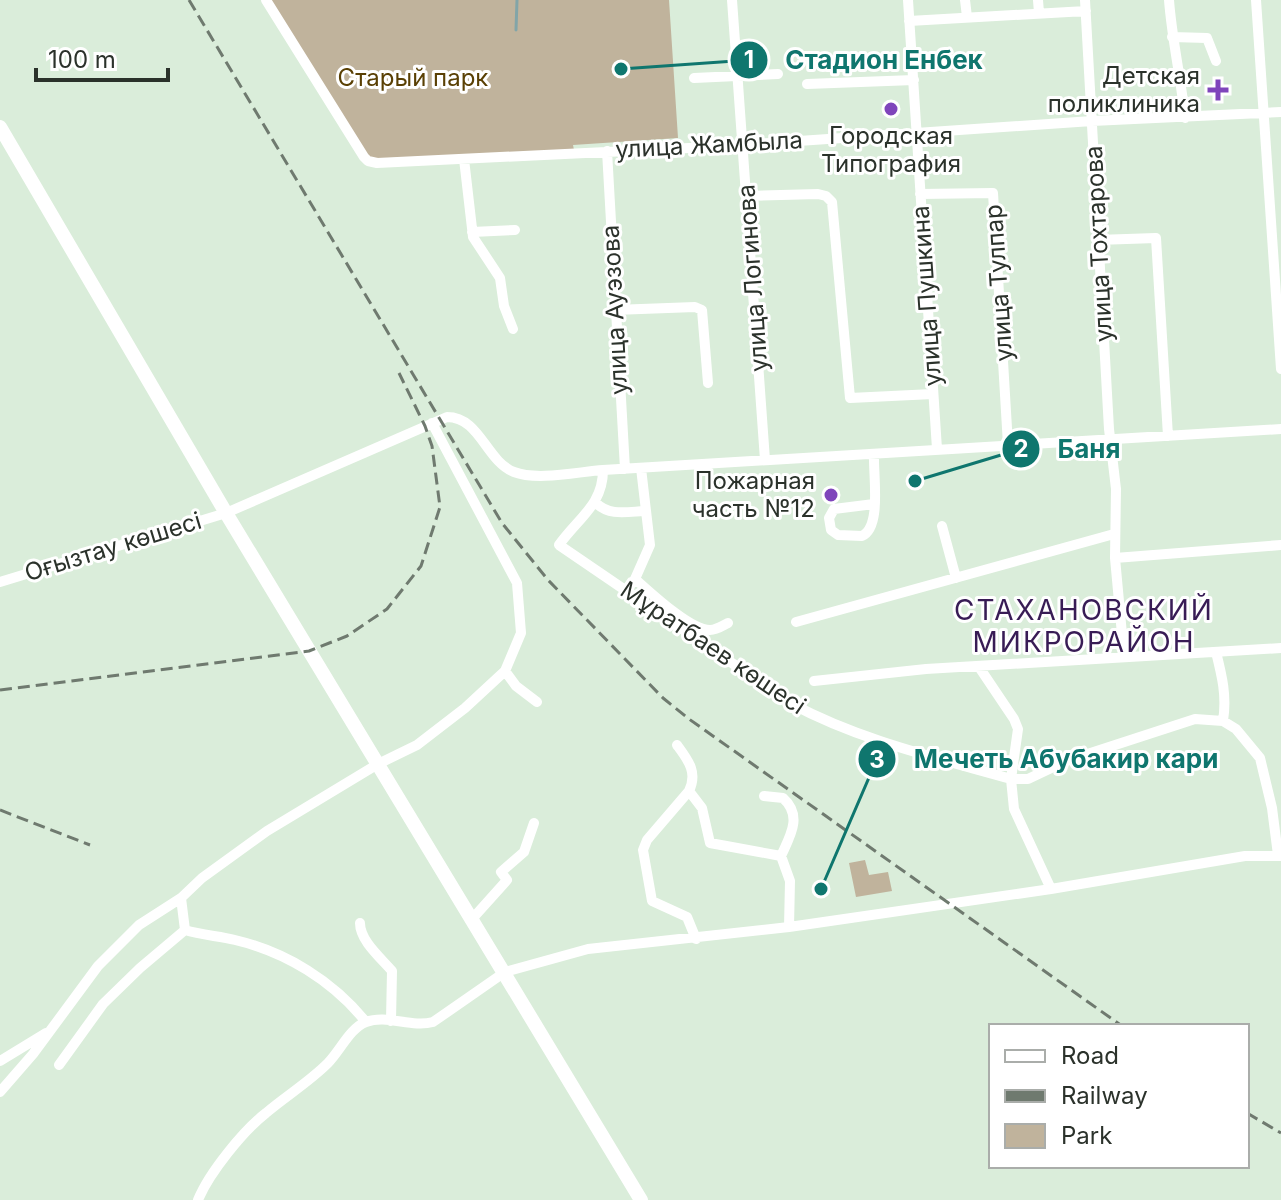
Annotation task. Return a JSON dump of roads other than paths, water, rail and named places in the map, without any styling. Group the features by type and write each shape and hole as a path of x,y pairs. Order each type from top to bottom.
{"street":[{"name":"улица Жамбыла","path":"266,0 364,157 377,163 1281,112"},
{"name":"улица Логинова","path":"732,0 765,460"},
{"name":"улица Пушкина","path":"908,0 937,449"},
{"path":"965,0 967,17"},
{"path":"1038,0 1039,13"},
{"path":"1169,0 1185,118"},
{"path":"1256,0 1281,369"},
{"path":"909,21 1039,13 1085,6"},
{"name":"улица Тохтарова","path":"1085,6 1097,240 1116,489 1114,534"},
{"path":"1172,37 1204,36 1210,41 1216,61"},
{"path":"694,78 778,74"},
{"path":"807,84 914,80"},
{"path":"0,127 226,513 641,1200"},
{"name":"улица Ауэзова","path":"607,151 625,469"},
{"path":"464,159 472,232 500,278 504,306 513,329"},
{"name":"улица Тулпар","path":"920,194 993,193 1008,445"},
{"path":"748,196 818,194 832,202 850,398 933,394"},
{"path":"472,232 515,230"},
{"path":"1097,240 1156,238 1168,436"},
{"path":"614,310 695,307 702,310 708,383"},
{"name":"Оғызтау көшесі","path":"0,582 226,513 447,417 457,418 472,427 499,463 522,475 603,470"},
{"path":"0,1092 98,966 139,925 181,898 202,878 267,831 378,764 417,745 465,708 505,671 521,633 517,583 432,423"},
{"path":"644,511 613,513 596,503 603,486 603,470 1281,429"},
{"path":"874,454 874,504 872,528 866,535 843,536 831,530 829,518 834,509 874,504"},
{"path":"627,589 649,551 641,468"},
{"name":"Мұратбаев көшесі","path":"596,503 559,545 792,704 818,718 1011,779"},
{"path":"942,526 956,578"},
{"path":"796,622 1114,534 1124,656"},
{"path":"1115,558 1281,545"},
{"path":"635,579 667,606 706,630 728,623"},
{"name":"Мұратбаев көшесі","path":"814,681 1124,656 1281,648"},
{"path":"1216,652 1225,688 1223,721"},
{"path":"979,667 1018,729 1011,779 1014,809 1051,889"},
{"path":"505,671 516,686 537,702"},
{"path":"198,1200 228,1155 262,1115 314,1076 356,1029 366,1022 420,1025 433,1022 505,972 588,949 789,927 1051,889 1245,856 1280,856 1276,807 1260,758 1236,729 1223,721 1195,719 1066,761 1028,779 1011,779"},
{"path":"677,745 693,770 693,782 689,791 647,840 643,850 650,898 661,907 687,917 696,939"},
{"path":"689,791 702,808 710,843 781,856"},
{"path":"764,796 783,798 793,810 793,830 781,856 790,881 789,927"},
{"path":"473,918 507,880 501,872 524,852 534,823"},
{"path":"181,898 185,930"},
{"path":"360,923 360,930 369,944 392,971 391,1021"},
{"path":"185,930 237,940 293,962 310,971 356,1009 366,1022"},
{"path":"59,1065 103,1004 185,930"},
{"path":"0,1061 51,1029"}],"waterway":[{"path":"516,30 517,0"}],"railway":[{"path":"189,0 502,523 548,580 663,698 689,719 1119,1024"},
{"path":"0,690 309,651 347,636 387,609 421,566 440,507 432,446 399,373"},
{"path":"0,810 90,845"},
{"path":"1249,1114 1281,1133"}],"place":[{"name":"Стадион Енбек","path":"621,69"},
{"name":"Детская поликлиника","path":"1218,90"},
{"name":"Городская Типография","path":"891,109"},
{"name":"Баня","path":"915,481"},
{"name":"Пожарная часть №12","path":"831,495"},
{"name":"Мечеть Абубакир кари","path":"821,889"}],"district":[{"name":"СТАХАНОВСКИЙ МИКРОРАЙОН","path":"1084,626"}],"park label":[{"name":"Старый парк","path":"413,78"}]}
